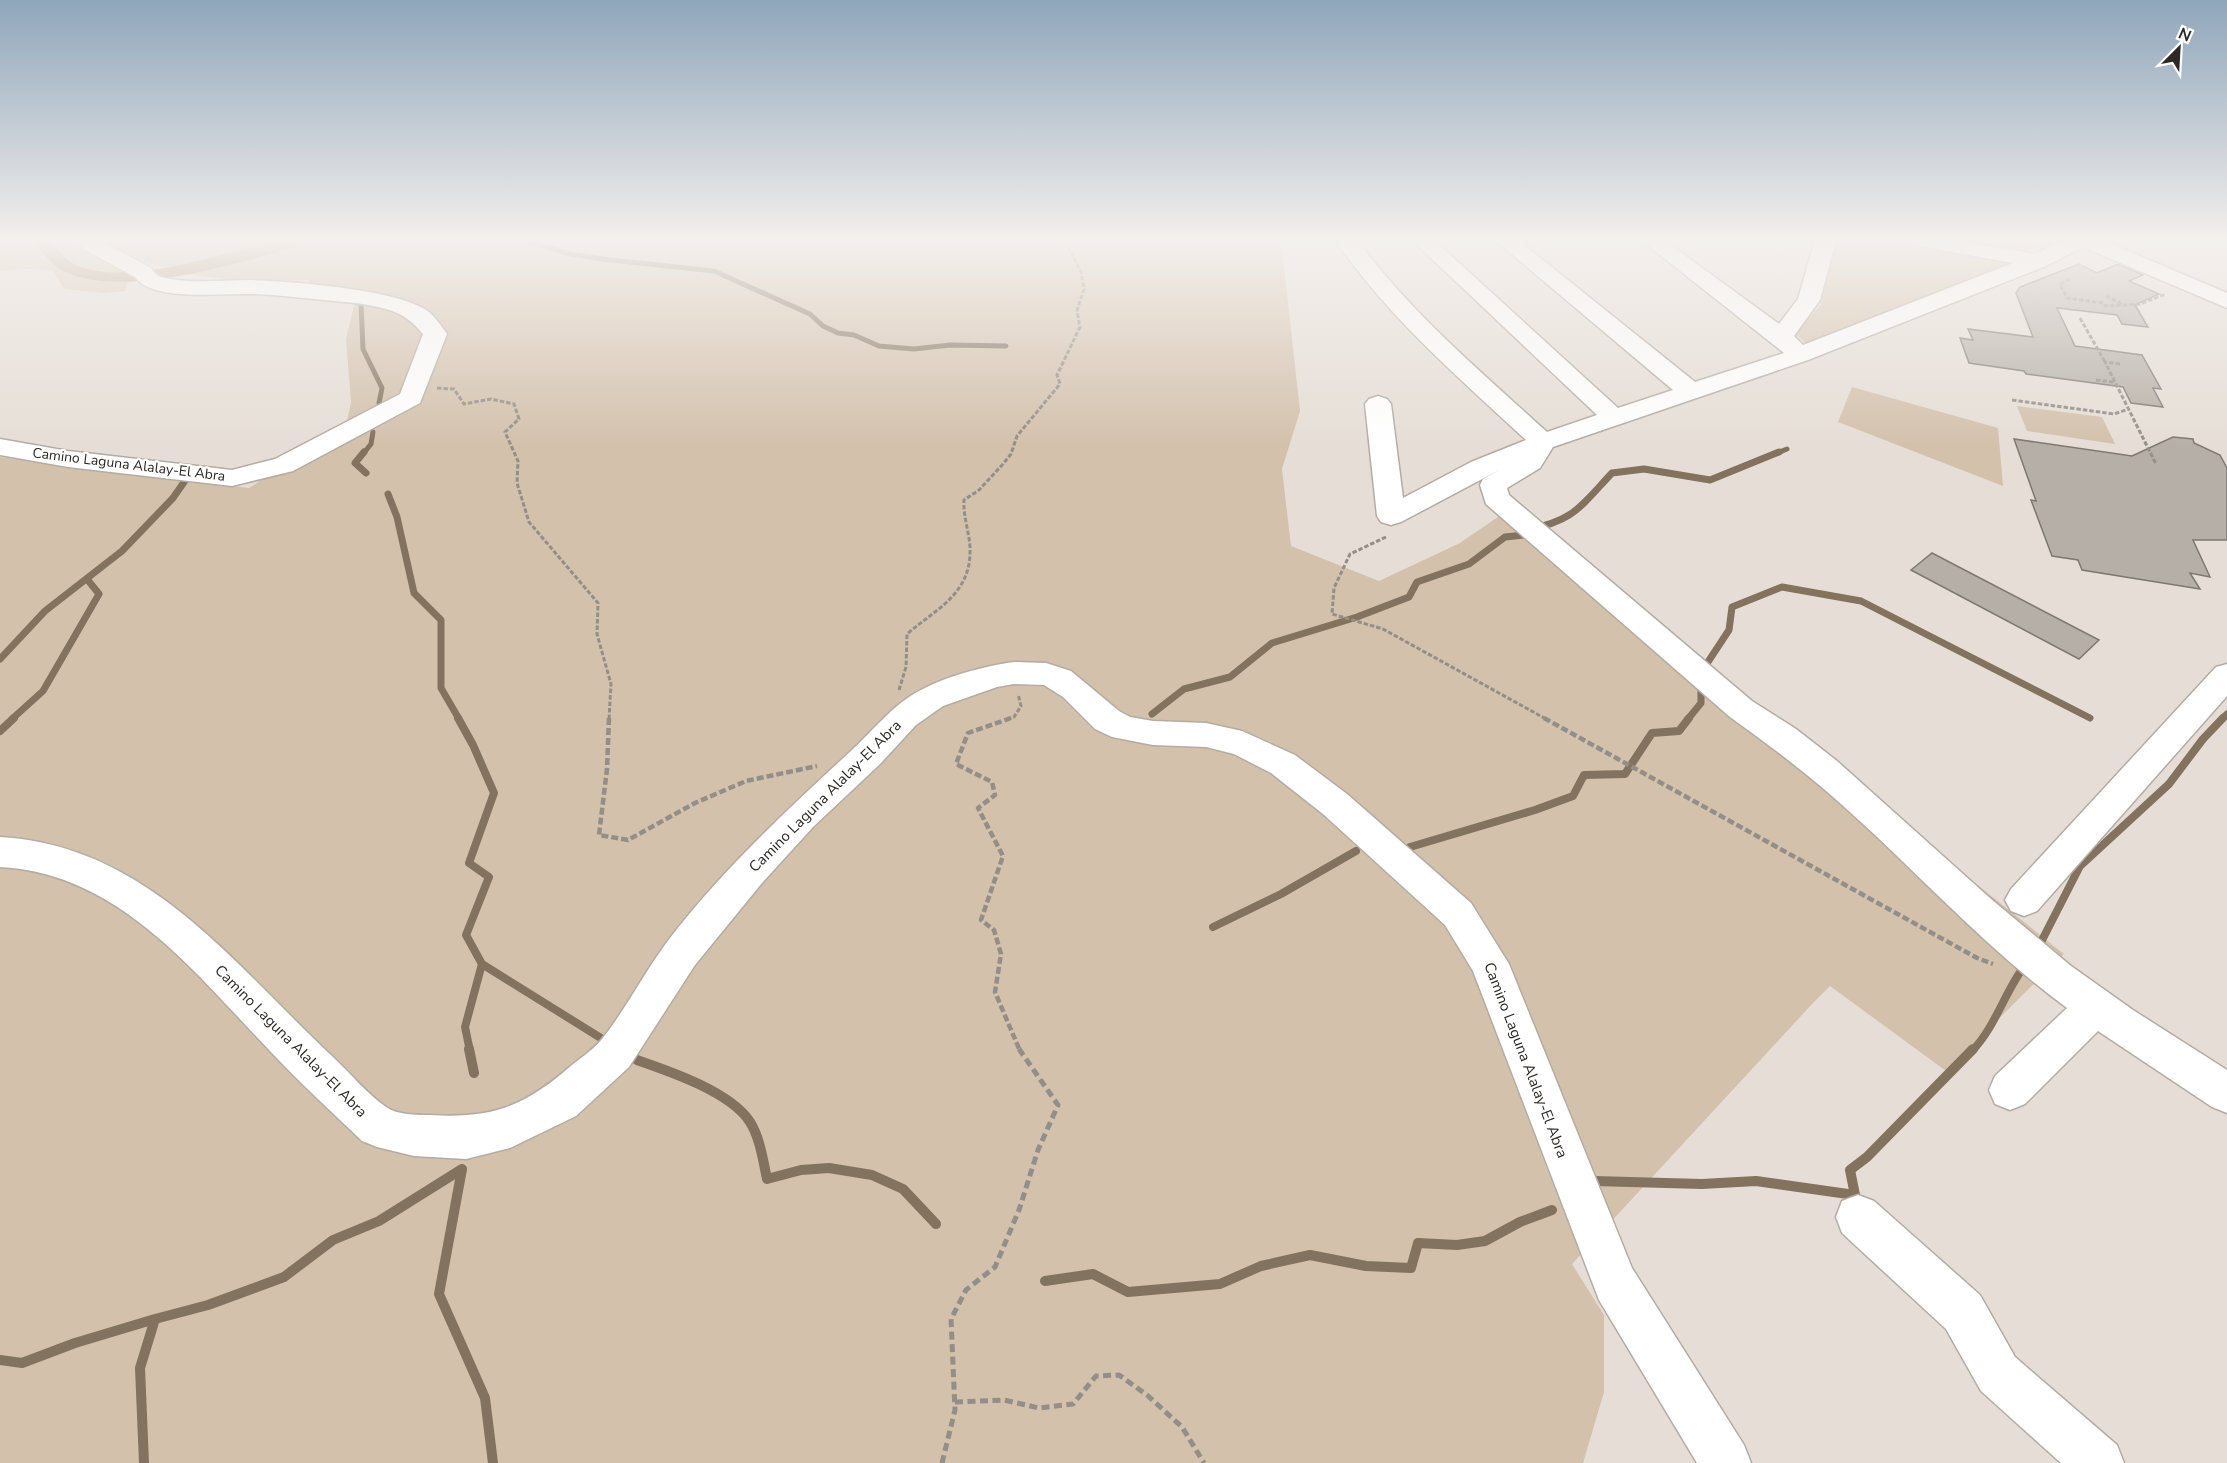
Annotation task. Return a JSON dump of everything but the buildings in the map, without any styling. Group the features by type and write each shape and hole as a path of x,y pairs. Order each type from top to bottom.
{"street":[{"name":"Camino Laguna Alalay-El Abra","path":"0,447 68,459 232,477 284,465 411,398 435,334 421,317 404,308"},
{"path":"1401,308 1543,442"},
{"path":"1496,308 1614,417"},
{"path":"1589,308 1690,391"},
{"path":"1743,308 1781,337 1800,355"},
{"path":"1781,337 1803,308"},
{"path":"1378,404 1391,516 1480,468 1543,442 1800,355 1918,308"},
{"path":"1543,442 1531,462 1493,485 1496,498 1741,709 1777,731 1883,818 2056,978 2227,1093"},
{"name":"Camino Laguna Alalay-El Abra","path":"0,852 20,853 72,867 117,886 133,897 215,964 285,1038 377,1128 414,1135 466,1138 510,1128 561,1102 615,1054 681,953 749,872 801,817 868,756 904,717 932,698 974,682 1014,673 1046,674 1060,679 1107,720 1124,728 1153,733 1206,735 1242,743 1283,764 1335,804 1458,914 1490,964 1570,1174 1615,1284 1726,1463"},
{"path":"2024,900 2227,675"},
{"path":"2010,1090 2096,1006"},
{"path":"1858,1217 1963,1312 1998,1374 2099,1463"}],"path":[{"path":"904,717 899,687 906,667 907,634 942,609 957,593 966,571 970,552 962,514 964,500 979,490 1003,464 1011,454 1017,436 1060,384 1057,375 1080,327 1078,308"},
{"path":"2080,318 2105,362 2156,464"},
{"path":"2105,362 2120,364"},
{"path":"2096,380 2115,382"},
{"path":"415,387 454,389 464,404 491,399 514,404 519,419 505,432 518,461 517,483 529,522 598,603 597,634 611,694 607,769 599,835 628,840 695,803 746,781 868,756"},
{"path":"2012,400 2114,414 2129,409"},
{"path":"1391,516 1390,535 1350,554 1334,588 1332,614 1383,629 1977,958 1998,966"},
{"path":"942,1463 955,1410 951,1319 966,1290 996,1267 1019,1210 1038,1150 1058,1105 1017,1046 995,992 1001,954 994,930 981,920 1002,856 994,834 984,824 978,808 995,795 992,782 956,764 968,734 1014,717 1021,706 1014,673"},
{"path":"955,1402 1004,1400 1039,1408 1073,1404 1096,1376 1119,1375 1147,1395 1182,1426 1204,1463"}],"shaded area":[{"path":"353,308 1289,308 1300,411 1282,469 1291,546 1379,581 1460,543 1508,510 2064,954 1946,1071 1830,986 1813,1003 1572,1264 1604,1315 1604,1392 1583,1463 0,1463 0,457 249,488 346,426 351,402 346,339"},
{"path":"1817,308 1901,308 1807,345 1796,334"},
{"path":"1852,387 1998,428 2003,486 1838,422"},
{"path":"2017,406 2102,417 2115,444 2027,431"}],"waterway":[{"path":"361,308 363,349 382,388 379,403"},
{"path":"797,308 838,333 854,335 879,346 914,349 950,345 1006,346"},
{"path":"363,454 371,444 373,432"},
{"path":"1775,454 1787,449"},
{"path":"364,452 355,463 366,473"},
{"path":"1152,714 1184,689 1230,677 1272,643 1357,617 1409,597 1417,582 1469,564 1505,537 1524,535 1526,530 1566,517 1583,504 1612,473 1644,469 1710,480 1779,452"},
{"path":"0,659 45,611 122,551 173,498 191,472"},
{"path":"388,494 397,517 414,593 441,620 441,688 459,719"},
{"path":"12,719 43,691 99,594 87,579"},
{"path":"1702,671 1729,630 1732,607 1782,587 1861,601 2090,718"},
{"path":"1688,719 1701,703 1701,683"},
{"path":"2223,718 2227,714"},
{"path":"0,731 14,718"},
{"path":"458,718 473,745 494,793 469,863 489,877 466,935 482,964"},
{"path":"1410,847 1535,810 1573,796 1584,775 1625,774 1652,733 1679,731 1689,718"},
{"path":"2038,948 2080,866 2169,784 2203,739 2223,718"},
{"path":"1213,927 1281,894 1356,851"},
{"path":"470,1051 465,1027 482,964"},
{"path":"482,964 604,1040"},
{"path":"1972,1051 1994,1020 2025,965"},
{"path":"469,1049 474,1073"},
{"path":"1594,1181 1702,1184 1756,1181 1855,1195 1850,1170 1867,1157 1973,1049"},
{"path":"637,1060 698,1084 729,1101 741,1111 750,1122 756,1135 767,1179 801,1170 829,1168 872,1175 903,1189 936,1224"},
{"path":"155,1319 208,1305 284,1277 333,1240 379,1221 462,1169 439,1294 485,1398 493,1463"},
{"path":"1045,1281 1093,1274 1128,1292 1220,1284 1261,1266 1310,1255 1366,1266 1411,1268 1418,1243 1457,1245 1485,1241 1520,1222 1552,1210"},
{"path":"0,1360 22,1363 75,1343 155,1319"},
{"path":"144,1463 140,1368 155,1319"}]}
